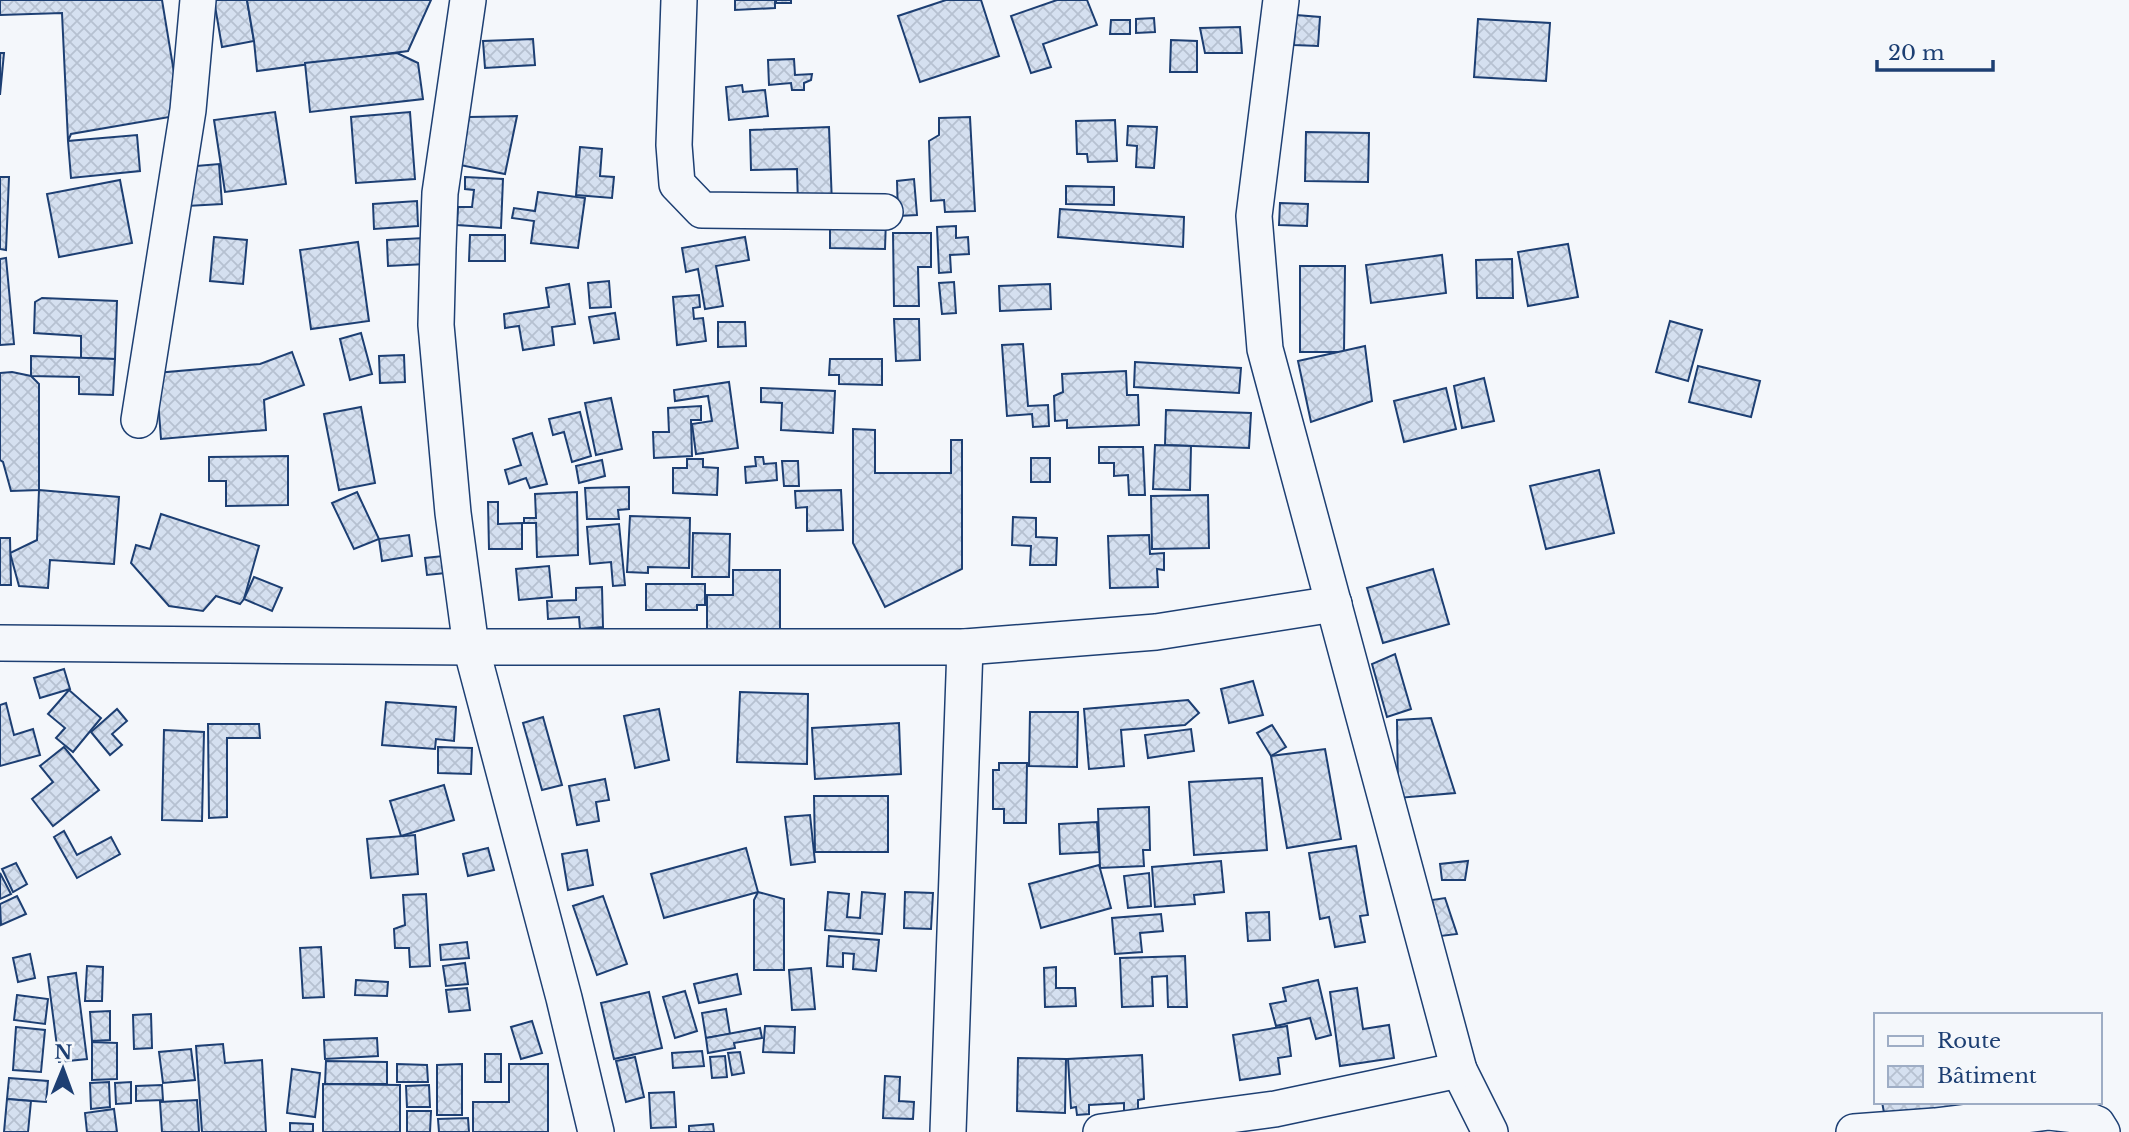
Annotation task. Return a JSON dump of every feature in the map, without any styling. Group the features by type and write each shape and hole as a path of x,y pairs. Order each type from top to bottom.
{"street":[{"path":"139,420 188,110 198,0"},
{"path":"468,0 440,193 436,324 453,513 471,646 564,998 596,1132"},
{"path":"679,0 674,145 677,184 694,202 702,210 884,212"},
{"path":"1281,0 1254,216 1265,349 1460,1070 1490,1132"},
{"path":"0,643 965,647 1156,632 1334,604"},
{"path":"948,1132 965,647"},
{"path":"1101,1132 1275,1109 1460,1070"},
{"path":"1854,1132 1935,1126 2049,1112 2076,1115 2097,1124 2102,1132"}],"building":[{"path":"0,0 162,0 181,115 71,134 68,141 62,13 0,15"},
{"path":"214,0 247,0 254,41 222,47"},
{"path":"247,0 431,0 408,51 257,71"},
{"path":"735,0 775,0 775,8 735,10"},
{"path":"776,0 791,0 791,3 776,3"},
{"path":"946,0 981,0 999,56 920,82 898,16"},
{"path":"1057,0 1087,0 1097,25 1043,44 1051,67 1031,73 1011,16"},
{"path":"1296,15 1320,17 1318,46 1294,45"},
{"path":"1154,18 1155,32 1136,33 1136,19"},
{"path":"1478,19 1550,23 1546,81 1474,77"},
{"path":"1111,20 1130,20 1130,34 1110,34"},
{"path":"1240,27 1242,53 1205,53 1200,28"},
{"path":"533,39 535,65 485,68 483,41"},
{"path":"1171,40 1197,41 1197,72 1170,72"},
{"path":"0,53 4,53 0,95"},
{"path":"397,53 418,63 423,99 310,112 305,63"},
{"path":"794,59 795,75 812,74 811,80 804,83 804,90 792,90 791,83 769,85 768,60"},
{"path":"742,85 743,92 765,90 768,116 729,120 726,87"},
{"path":"275,112 286,184 225,192 214,120"},
{"path":"410,112 415,179 356,183 351,117"},
{"path":"517,116 505,174 460,165 469,117"},
{"path":"970,117 975,211 945,212 944,200 931,201 929,141 939,135 939,118"},
{"path":"1115,120 1117,161 1088,162 1087,154 1077,154 1076,121"},
{"path":"1128,126 1157,127 1154,168 1136,167 1137,146 1127,145"},
{"path":"829,127 832,204 798,205 797,169 751,170 750,130"},
{"path":"1306,132 1369,133 1368,182 1305,181"},
{"path":"137,135 140,171 71,178 68,141"},
{"path":"580,147 602,149 600,176 614,177 612,198 576,195"},
{"path":"219,164 222,204 187,206 185,167"},
{"path":"0,177 9,177 6,250 0,249"},
{"path":"465,177 503,179 501,228 457,225 458,207 472,207 474,190 465,189"},
{"path":"914,179 917,215 898,216 897,181"},
{"path":"120,180 132,243 59,257 47,194"},
{"path":"1066,186 1114,187 1114,205 1066,204"},
{"path":"538,192 585,198 578,248 531,243 534,221 512,218 514,208 535,211"},
{"path":"417,201 418,226 374,229 373,204"},
{"path":"1280,203 1308,204 1307,226 1279,225"},
{"path":"1060,209 1184,217 1183,247 1058,237"},
{"path":"830,218 886,219 885,249 830,248"},
{"path":"956,226 956,238 968,237 969,254 950,255 951,272 939,273 937,227"},
{"path":"893,233 931,233 931,267 918,267 919,306 894,306"},
{"path":"470,235 505,235 505,261 469,261"},
{"path":"214,237 247,240 243,284 210,281"},
{"path":"745,237 749,260 716,266 723,306 705,309 698,269 686,272 682,248"},
{"path":"424,238 426,264 388,266 387,240"},
{"path":"358,242 369,321 311,329 300,250"},
{"path":"1568,244 1578,297 1528,306 1518,252"},
{"path":"1442,255 1446,293 1371,303 1366,265"},
{"path":"6,258 14,344 0,345 0,259"},
{"path":"1512,259 1513,298 1477,298 1476,260"},
{"path":"1300,266 1345,266 1344,352 1300,352"},
{"path":"609,281 611,307 590,308 588,283"},
{"path":"954,282 956,313 942,314 939,283"},
{"path":"569,284 575,324 552,327 554,345 523,350 519,326 505,328 504,314 549,307 546,288"},
{"path":"1050,284 1051,309 1000,311 999,286"},
{"path":"699,295 700,307 693,308 694,319 703,318 706,341 677,345 673,297"},
{"path":"42,298 117,301 115,359 81,358 81,336 34,333 35,302"},
{"path":"615,313 619,339 594,343 589,317"},
{"path":"894,319 919,319 920,360 896,361"},
{"path":"1670,321 1702,330 1688,381 1656,372"},
{"path":"718,322 745,322 746,346 718,347"},
{"path":"361,333 372,374 350,380 340,339"},
{"path":"1023,344 1028,406 1048,405 1049,426 1033,427 1032,414 1007,416 1002,345"},
{"path":"1365,346 1372,401 1311,422 1298,361"},
{"path":"292,352 304,385 264,400 266,430 161,439 156,373 260,364"},
{"path":"404,355 405,382 380,383 379,356"},
{"path":"31,356 115,359 113,395 79,394 79,377 31,376"},
{"path":"830,359 882,359 882,385 839,384 839,375 829,375"},
{"path":"1135,362 1241,368 1239,393 1134,387"},
{"path":"1698,366 1760,381 1751,417 1689,402"},
{"path":"1126,371 1127,395 1138,395 1139,425 1067,428 1067,420 1055,421 1054,396 1063,392 1062,374"},
{"path":"12,372 31,376 39,384 39,490 11,491 3,462 0,460 0,373"},
{"path":"1484,378 1494,421 1462,428 1454,386"},
{"path":"729,382 738,448 696,454 692,424 712,421 708,396 675,401 674,390"},
{"path":"761,388 835,391 833,433 781,430 782,403 761,402"},
{"path":"1446,388 1456,429 1404,442 1394,401"},
{"path":"611,398 622,449 596,455 585,403"},
{"path":"701,406 701,420 691,420 692,456 654,458 653,432 669,432 668,408"},
{"path":"361,407 375,483 339,490 324,414"},
{"path":"1166,410 1251,413 1249,448 1165,445"},
{"path":"580,412 591,456 572,462 564,432 553,435 549,419"},
{"path":"853,429 875,430 875,473 951,473 951,440 962,440 962,569 885,607 853,543"},
{"path":"532,433 547,484 530,488 526,478 509,484 505,470 521,465 513,439"},
{"path":"1155,445 1191,446 1190,490 1153,489"},
{"path":"1099,447 1143,447 1145,495 1129,495 1128,475 1114,476 1114,463 1099,463"},
{"path":"288,456 288,505 226,506 226,481 209,481 209,457"},
{"path":"755,457 763,457 764,464 776,463 777,480 746,483 745,467 756,466"},
{"path":"1031,458 1050,458 1050,482 1031,482"},
{"path":"687,459 703,459 703,467 718,468 717,495 673,493 673,468 687,468"},
{"path":"602,460 605,476 579,483 576,466"},
{"path":"782,461 798,461 799,486 784,486"},
{"path":"1599,470 1614,533 1546,549 1530,486"},
{"path":"629,487 629,509 618,510 619,519 587,519 585,488"},
{"path":"39,490 119,497 114,564 50,560 48,588 19,586 10,553 37,540"},
{"path":"841,490 843,530 807,531 807,507 796,508 795,491"},
{"path":"357,492 379,539 354,549 332,503"},
{"path":"577,492 578,555 537,557 536,523 524,523 524,518 536,518 535,494"},
{"path":"1208,495 1209,548 1152,549 1151,496"},
{"path":"488,502 498,502 498,524 522,523 522,549 489,549"},
{"path":"161,514 259,546 244,599 240,604 216,596 203,611 169,606 131,563 136,545 150,549"},
{"path":"630,516 690,518 689,568 648,567 648,573 627,572"},
{"path":"1013,517 1036,518 1036,537 1057,538 1056,565 1030,565 1031,546 1012,545"},
{"path":"619,524 625,585 613,586 611,562 590,564 587,527"},
{"path":"693,533 730,534 729,577 692,577"},
{"path":"409,535 412,556 382,561 379,539"},
{"path":"1149,535 1150,554 1164,553 1164,570 1157,569 1158,587 1110,588 1108,536"},
{"path":"0,538 10,538 11,585 0,585"},
{"path":"443,556 445,573 427,575 425,558"},
{"path":"549,566 552,597 519,600 516,569"},
{"path":"1433,569 1449,624 1383,643 1367,588"},
{"path":"733,570 780,570 780,632 707,633 707,595 733,595"},
{"path":"254,577 282,588 272,611 244,599"},
{"path":"646,584 705,584 705,605 697,605 697,610 646,610"},
{"path":"602,587 603,627 580,629 579,617 548,619 547,601 576,600 576,588"},
{"path":"1395,654 1411,709 1387,717 1372,664"},
{"path":"64,669 70,689 40,698 34,678"},
{"path":"1253,681 1263,715 1229,723 1221,689"},
{"path":"69,690 101,718 73,752 56,738 65,728 48,714"},
{"path":"740,692 808,694 807,764 737,762"},
{"path":"1188,700 1199,713 1185,725 1121,730 1124,766 1089,769 1084,709"},
{"path":"386,702 456,707 454,741 436,739 435,749 382,745"},
{"path":"6,703 14,735 33,729 40,755 0,766 0,705"},
{"path":"117,709 127,721 112,734 122,745 110,755 91,732"},
{"path":"659,709 669,760 635,768 624,716"},
{"path":"1030,712 1078,712 1077,767 1029,766"},
{"path":"543,717 562,785 542,790 523,723"},
{"path":"1431,718 1455,793 1398,798 1397,720"},
{"path":"899,723 901,774 815,779 812,728"},
{"path":"208,724 259,724 260,738 227,738 227,817 209,818"},
{"path":"1272,725 1286,747 1271,756 1257,733"},
{"path":"1191,729 1194,751 1148,758 1145,735"},
{"path":"164,730 204,732 202,821 162,820"},
{"path":"64,747 99,790 53,826 32,799 53,782 40,766"},
{"path":"438,747 472,748 471,774 438,773"},
{"path":"1325,749 1341,839 1287,848 1271,756"},
{"path":"999,763 1027,763 1026,823 1004,823 1004,809 993,809 993,770 999,770"},
{"path":"1262,778 1267,850 1194,855 1189,782"},
{"path":"605,779 609,800 596,802 599,821 577,825 569,786"},
{"path":"444,785 454,820 401,836 390,801"},
{"path":"814,796 888,796 888,852 815,852"},
{"path":"1149,807 1150,850 1143,850 1144,866 1100,868 1098,809"},
{"path":"810,815 815,862 791,865 785,817"},
{"path":"1097,822 1099,852 1060,854 1059,824"},
{"path":"64,831 77,855 111,837 120,854 77,878 54,837"},
{"path":"415,835 418,874 371,878 367,839"},
{"path":"1356,846 1368,915 1360,916 1365,942 1335,947 1329,917 1320,919 1309,853"},
{"path":"488,848 494,870 468,876 463,854"},
{"path":"746,848 758,892 664,918 651,874"},
{"path":"587,850 593,885 568,890 562,854"},
{"path":"1221,861 1224,892 1194,895 1195,904 1155,907 1152,867"},
{"path":"1468,861 1465,880 1442,880 1440,864"},
{"path":"16,863 27,884 13,892 2,869"},
{"path":"1099,865 1111,908 1041,928 1029,884"},
{"path":"0,873 11,894 0,899"},
{"path":"1149,873 1151,906 1128,908 1124,876"},
{"path":"758,892 784,899 784,970 754,970 754,900"},
{"path":"828,892 849,894 847,917 860,918 862,892 885,894 882,934 825,930"},
{"path":"905,892 933,893 931,929 904,928"},
{"path":"426,894 430,966 410,967 409,948 395,948 394,929 405,925 403,895"},
{"path":"17,896 26,914 1,925 0,904"},
{"path":"603,896 627,964 597,975 573,906"},
{"path":"1445,898 1457,934 1441,936 1432,900"},
{"path":"1269,912 1270,940 1248,941 1246,913"},
{"path":"1161,914 1163,931 1140,933 1142,952 1115,954 1112,918"},
{"path":"829,936 879,940 876,971 853,969 854,954 843,953 843,967 827,966"},
{"path":"467,942 469,958 441,960 440,945"},
{"path":"321,947 324,997 303,998 300,948"},
{"path":"30,954 35,978 18,982 13,958"},
{"path":"1185,956 1187,1007 1168,1007 1167,976 1152,977 1153,1006 1122,1007 1120,958"},
{"path":"465,963 468,984 446,986 443,966"},
{"path":"87,966 103,967 102,1001 85,1001"},
{"path":"1056,967 1056,988 1075,988 1076,1006 1045,1007 1044,968"},
{"path":"811,968 815,1009 792,1010 789,970"},
{"path":"76,973 87,1059 59,1062 48,977"},
{"path":"737,974 741,994 699,1003 694,984"},
{"path":"356,980 388,982 387,996 355,995"},
{"path":"1318,980 1331,1035 1316,1039 1310,1018 1276,1026 1270,1004 1286,1001 1283,988"},
{"path":"467,988 470,1010 449,1012 446,990"},
{"path":"1357,988 1363,1029 1389,1025 1394,1058 1340,1066 1330,992"},
{"path":"685,991 697,1031 675,1038 663,997"},
{"path":"649,992 662,1048 614,1059 601,1003"},
{"path":"17,995 48,999 45,1024 14,1020"},
{"path":"726,1009 730,1034 706,1038 702,1013"},
{"path":"110,1011 110,1040 92,1041 90,1012"},
{"path":"151,1014 152,1048 134,1049 133,1015"},
{"path":"532,1021 542,1053 521,1059 511,1027"},
{"path":"765,1026 795,1027 794,1053 763,1052"},
{"path":"1287,1026 1291,1056 1278,1058 1280,1074 1240,1080 1233,1035"},
{"path":"16,1027 45,1030 41,1072 13,1070"},
{"path":"760,1028 762,1038 734,1043 735,1048 708,1053 706,1038"},
{"path":"377,1038 378,1056 325,1059 324,1040"},
{"path":"92,1042 117,1043 117,1079 92,1080"},
{"path":"223,1044 225,1063 262,1060 266,1132 202,1132 196,1046"},
{"path":"191,1049 195,1080 163,1083 159,1052"},
{"path":"702,1051 704,1066 673,1068 672,1053"},
{"path":"740,1052 744,1073 732,1075 728,1053"},
{"path":"485,1054 501,1054 501,1082 485,1082"},
{"path":"1142,1055 1144,1099 1138,1100 1138,1113 1124,1114 1124,1103 1089,1105 1089,1114 1077,1115 1076,1107 1071,1108 1068,1059"},
{"path":"725,1056 727,1077 712,1078 710,1057"},
{"path":"635,1057 644,1097 626,1102 616,1061"},
{"path":"1018,1058 1066,1059 1065,1113 1017,1111"},
{"path":"326,1061 387,1062 387,1084 325,1084"},
{"path":"397,1064 427,1065 428,1082 397,1082"},
{"path":"462,1064 462,1115 437,1115 437,1065"},
{"path":"509,1064 548,1064 548,1132 473,1132 473,1102 509,1102"},
{"path":"292,1069 320,1073 315,1117 287,1113"},
{"path":"885,1076 900,1077 899,1101 914,1102 913,1119 883,1118"},
{"path":"9,1078 48,1081 46,1102 7,1099"},
{"path":"109,1082 110,1107 91,1109 90,1083"},
{"path":"131,1082 131,1103 116,1104 115,1083"},
{"path":"323,1084 400,1085 400,1132 323,1132"},
{"path":"162,1085 163,1100 136,1101 136,1086"},
{"path":"429,1085 430,1107 407,1107 406,1086"},
{"path":"674,1092 676,1127 651,1128 649,1093"},
{"path":"7,1099 31,1101 28,1132 4,1132"},
{"path":"197,1100 199,1132 162,1132 160,1102"},
{"path":"1882,1104 1992,1104 1886,1123"},
{"path":"114,1109 117,1132 87,1132 85,1113"},
{"path":"407,1111 431,1111 430,1132 407,1132"},
{"path":"468,1118 469,1132 439,1132 438,1119"},
{"path":"290,1123 313,1124 313,1132 290,1132"},
{"path":"713,1124 714,1132 689,1132 689,1126"}]}
